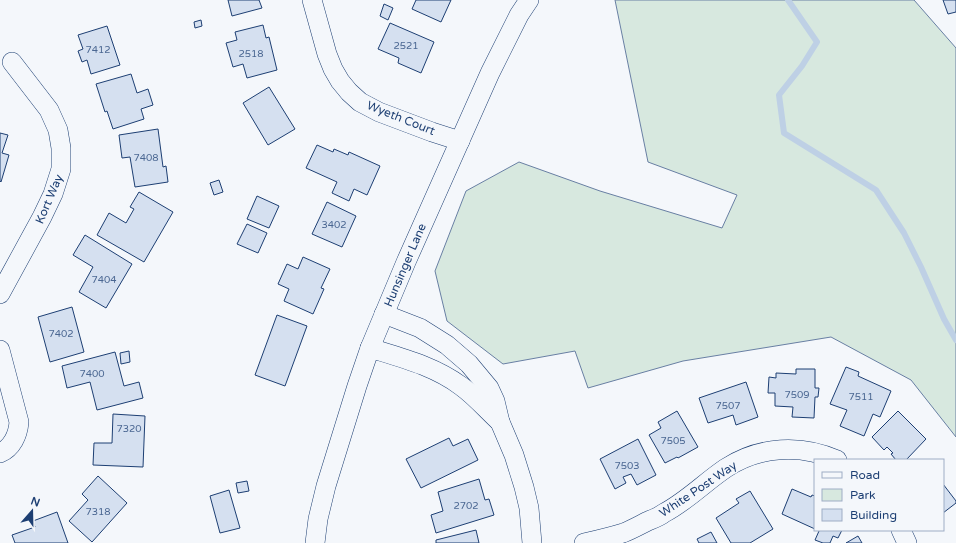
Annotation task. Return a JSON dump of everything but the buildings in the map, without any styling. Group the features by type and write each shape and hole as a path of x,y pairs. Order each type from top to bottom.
{"street":[{"name":"Wyeth Court","path":"312,0 327,54 333,69 349,92 360,102 380,112 460,141"},
{"name":"Hunsinger Lane","path":"316,543 318,519 326,486 370,348 406,262 490,73 529,0"},
{"name":"Kort Way","path":"0,294 54,194 61,169 61,148 58,130 49,110 12,62"},
{"path":"384,314 420,328 447,345 469,364 489,388 495,401 500,422 514,455 524,488 529,508 532,543"},
{"path":"370,348 416,362 435,370 462,386 500,422"},
{"path":"0,350 19,422 18,431 11,444 7,449 0,453"},
{"name":"White Post Way","path":"584,543 623,533 664,514 693,494 726,468 758,453 793,449 827,455 835,459"},
{"path":"901,531 907,543"}],"green space":[{"path":"615,0 914,0 956,48 956,437 911,380 831,337 683,361 588,388 575,351 503,364 447,321 435,271 466,191 519,162 600,191 722,228 737,195 648,162"}],"waterway":[{"path":"788,0 817,42 802,66 779,95 784,133 876,190 904,233 944,319 956,340"}]}
